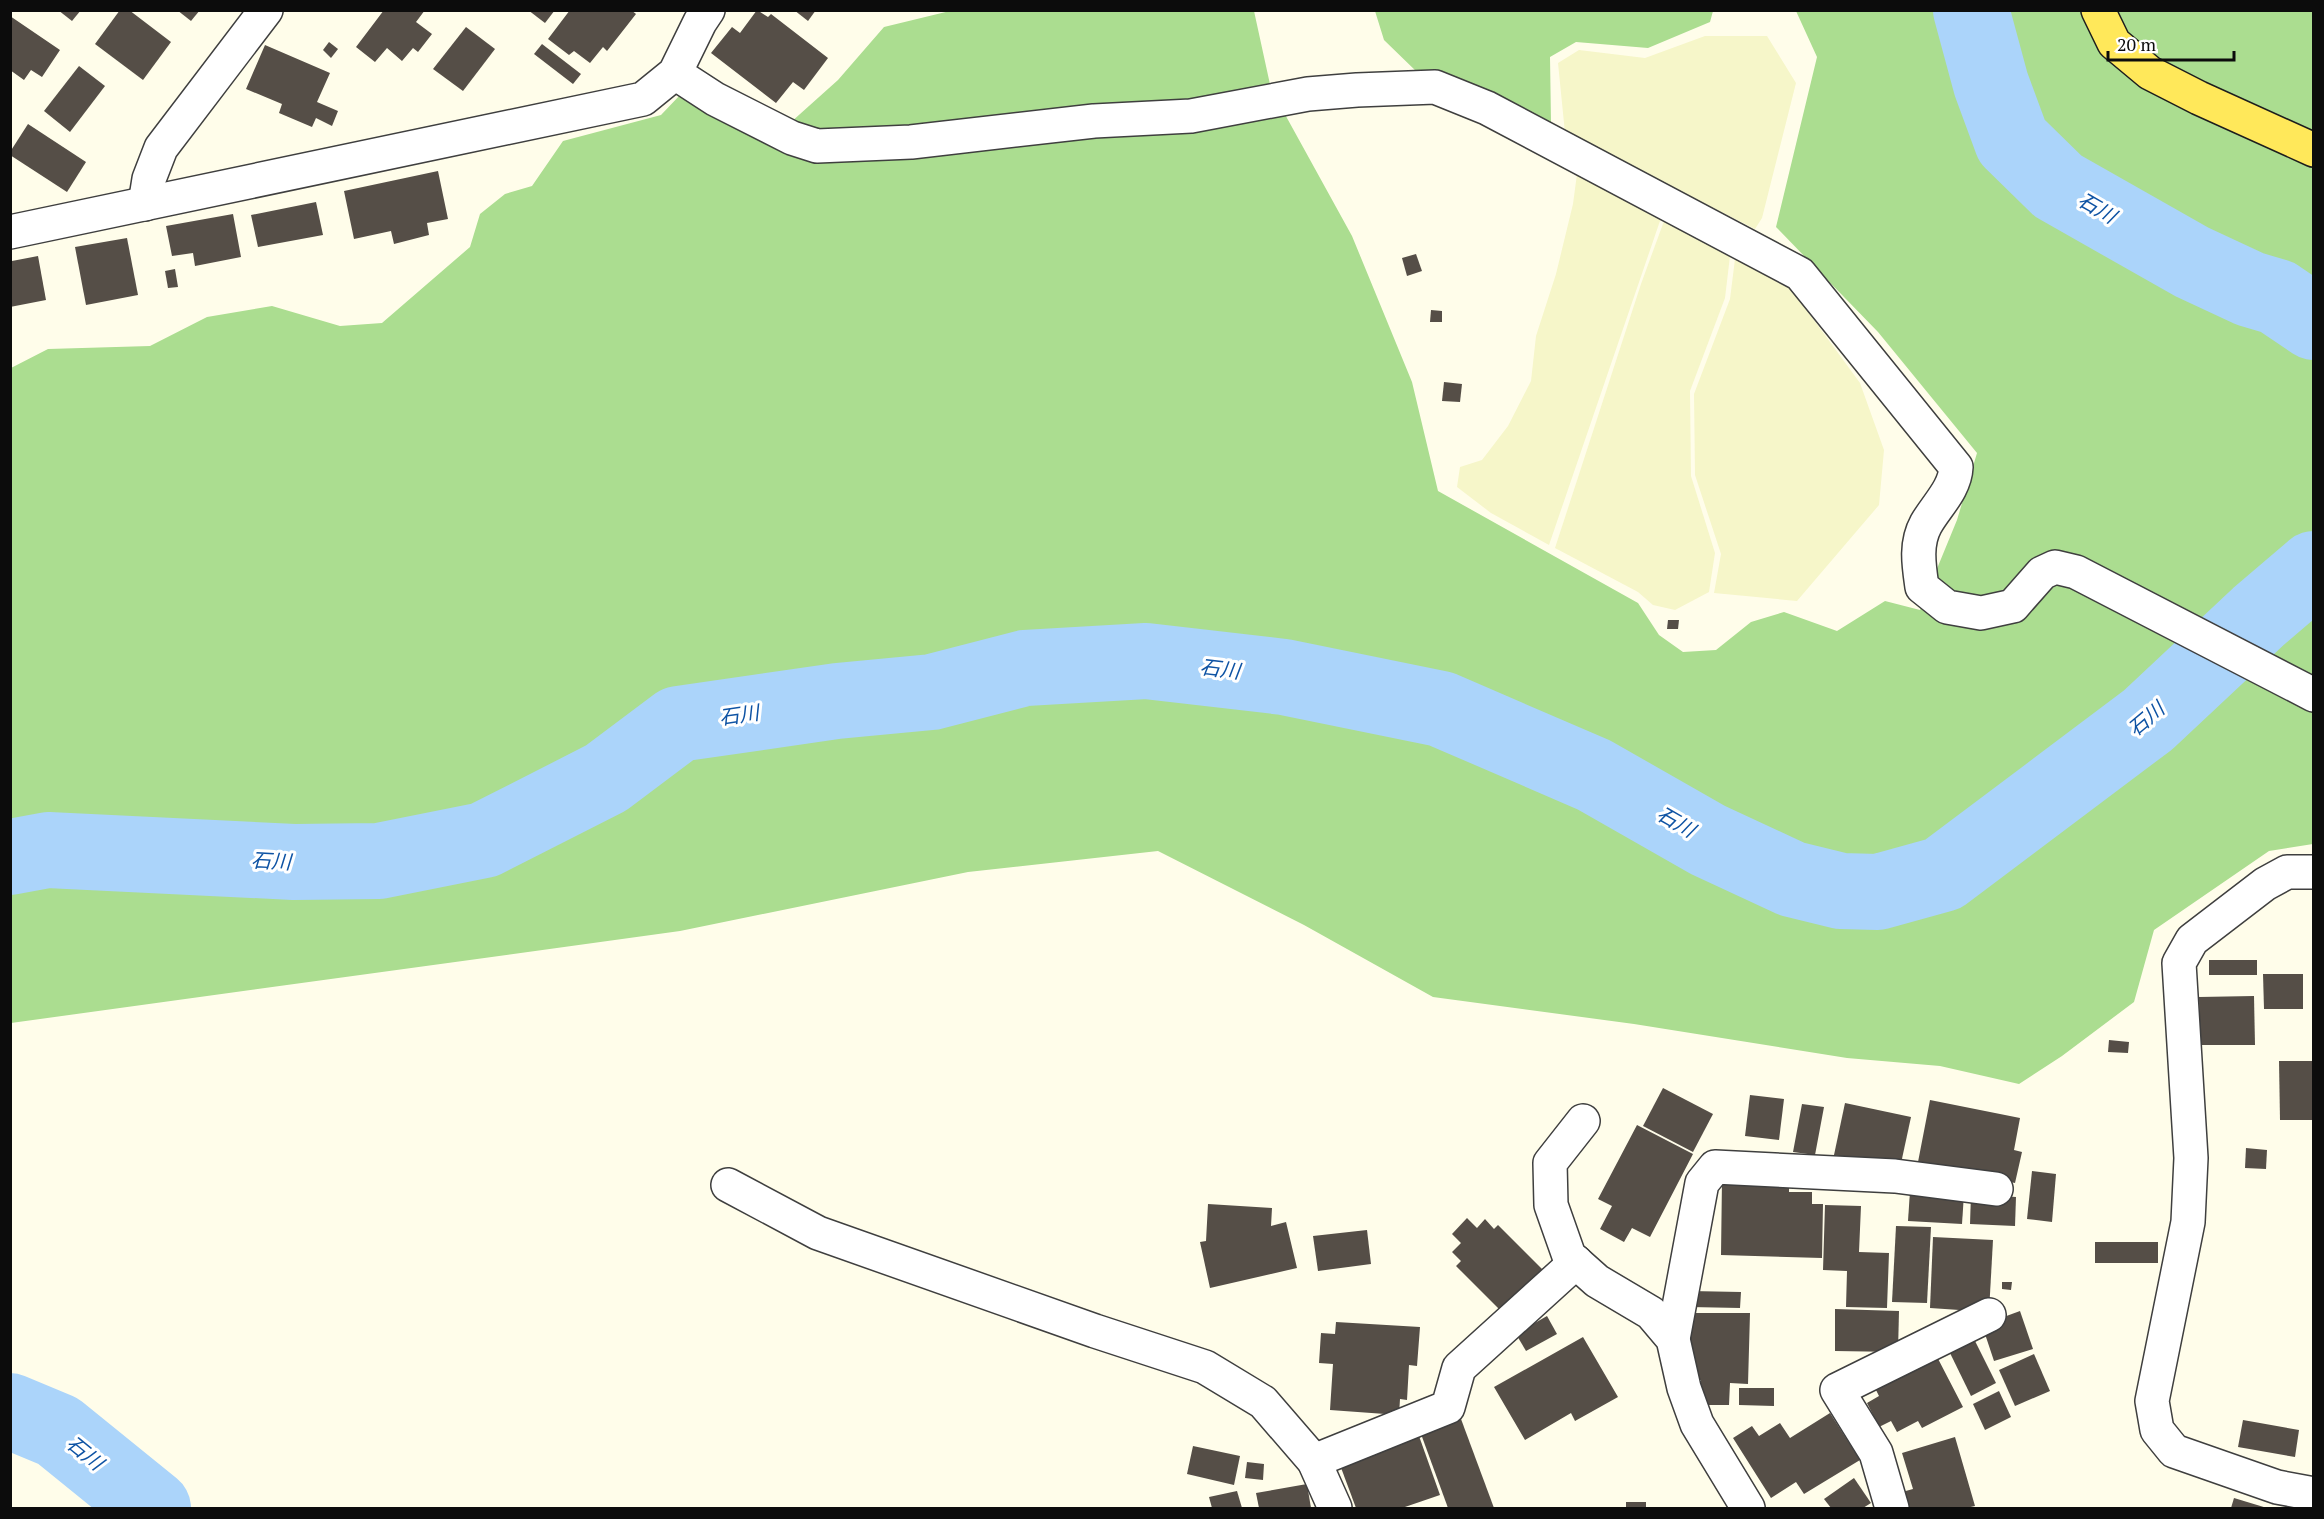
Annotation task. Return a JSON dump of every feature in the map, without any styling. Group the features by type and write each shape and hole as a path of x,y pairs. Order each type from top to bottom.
{"main road":[{"path":"2098,10 2114,43 2150,73 2313,150"}],"street":[{"path":"145,204 149,179 161,148 266,10"},
{"path":"10,232 643,99 675,73 697,14"},
{"path":"675,73 715,99 792,138 817,146 911,142 1094,121 1191,116 1308,94 1435,87 1487,108 1800,274 1956,467 1956,479 1925,526 1917,557 1922,587 1947,608 1981,613 2013,606 2042,573 2055,567 2076,572 2313,695"},
{"path":"2313,872 2287,873 2265,884 2192,940 2179,963 2192,1158 2188,1222 2152,1401 2157,1430 2174,1451 2277,1487 2313,1494"},
{"path":"1583,1121 1550,1163 1551,1205 1569,1256 1597,1281 1651,1313 1673,1339"},
{"path":"1748,1509 1697,1424 1684,1388 1673,1339 1702,1183 1715,1167 1895,1176 1996,1189"},
{"path":"728,1185 818,1233 1095,1331 1205,1367 1263,1402 1314,1461 1335,1509"},
{"path":"1314,1461 1448,1407 1459,1368 1576,1262"},
{"path":"1892,1509 1876,1453 1837,1390 1989,1315"}],"green space":[{"path":"954,10 1254,11 1271,89 1352,236 1412,382 1438,491 1638,603 1659,635 1683,652 1716,650 1751,622 1784,612 1837,631 1885,601 1920,610 1957,520 1977,453 1878,332 1776,227 1817,57 1796,11 2313,11 2313,844 2269,851 2154,930 2134,1002 2062,1056 2019,1084 1940,1066 1847,1058 1634,1024 1433,997 1304,925 1158,851 968,872 680,931 11,1023 11,368 48,349 150,346 207,317 272,306 340,326 382,323 470,247 480,214 505,194 532,186 563,141 661,115 681,94 771,140 838,80 884,27"},
{"path":"1375,11 1713,11 1710,22 1648,48 1576,42 1550,57 1551,123 1419,74 1384,40"},
{"path":"1705,36 1767,36 1796,83 1762,218 1755,229 1565,133 1558,63 1579,50 1645,58"},
{"path":"1577,174 1661,218 1549,545 1491,513 1457,487 1460,467 1482,460 1508,426 1531,381 1536,336 1556,274 1573,204"},
{"path":"1664,221 1730,256 1725,298 1690,391 1691,476 1715,553 1709,592 1675,610 1653,605 1638,592 1555,548 1641,284"},
{"path":"1735,259 1792,290 1860,383 1884,450 1879,505 1797,601 1714,593 1721,554 1695,475 1694,394 1730,299"}],"building":[{"path":"58,10 81,10 72,21"},
{"path":"120,10 129,10 171,42 143,80 95,44"},
{"path":"177,10 200,10 191,21"},
{"path":"384,10 425,10 416,22 432,34 418,52 413,48 402,61 387,48 375,62 356,47"},
{"path":"528,10 555,10 545,23"},
{"path":"570,10 631,10 636,14 607,51 603,47 590,63 574,51 569,55 548,39"},
{"path":"757,10 768,17 771,14 828,58 804,90 793,82 776,103 711,53 732,27 740,33"},
{"path":"794,10 816,10 808,21"},
{"path":"10,16 60,50 42,77 31,70 24,80 10,70"},
{"path":"466,27 495,49 463,91 433,69"},
{"path":"329,42 338,49 331,58 323,50"},
{"path":"542,44 581,74 573,84 534,54"},
{"path":"265,45 330,73 317,102 338,111 332,126 316,118 312,127 279,113 282,104 246,89"},
{"path":"79,66 105,86 70,132 44,111"},
{"path":"28,124 86,162 67,192 10,155"},
{"path":"438,171 448,219 427,223 429,235 394,244 391,231 354,239 344,191"},
{"path":"316,202 323,235 258,247 251,215"},
{"path":"233,214 241,257 195,266 193,253 172,256 166,226"},
{"path":"127,238 138,295 86,305 75,247"},
{"path":"1416,254 1422,271 1407,276 1402,258"},
{"path":"38,256 46,300 10,307 12,261"},
{"path":"175,269 178,287 168,288 165,271"},
{"path":"1431,310 1442,311 1442,322 1430,322"},
{"path":"1444,382 1462,384 1460,402 1442,401"},
{"path":"1668,620 1679,620 1678,629 1667,629"},
{"path":"2209,960 2257,960 2257,975 2209,975"},
{"path":"2263,974 2303,974 2303,1009 2264,1009"},
{"path":"2254,996 2255,1045 2200,1045 2199,997"},
{"path":"2109,1040 2129,1042 2128,1053 2108,1052"},
{"path":"2279,1061 2314,1061 2314,1120 2280,1120"},
{"path":"1663,1088 1713,1114 1693,1152 1643,1126"},
{"path":"1750,1095 1784,1099 1779,1140 1745,1136"},
{"path":"1930,1100 2020,1118 2014,1150 2022,1152 2015,1183 1918,1162"},
{"path":"1845,1103 1911,1117 1900,1168 1834,1155"},
{"path":"1802,1104 1824,1107 1815,1155 1793,1152"},
{"path":"1637,1125 1693,1154 1650,1237 1632,1228 1624,1242 1600,1229 1612,1206 1598,1199"},
{"path":"2246,1148 2267,1150 2266,1169 2245,1168"},
{"path":"2032,1171 2056,1174 2052,1222 2027,1219"},
{"path":"1722,1179 1789,1184 1789,1192 1812,1192 1812,1204 1823,1204 1822,1258 1721,1255"},
{"path":"1910,1191 1964,1194 1962,1224 1908,1221"},
{"path":"1971,1194 2016,1197 2015,1226 1970,1224"},
{"path":"1208,1204 1272,1208 1271,1226 1286,1222 1297,1268 1210,1288 1200,1242 1206,1241"},
{"path":"1825,1205 1861,1206 1859,1252 1889,1253 1887,1308 1846,1307 1847,1271 1823,1270"},
{"path":"1467,1218 1477,1228 1485,1219 1494,1229 1498,1225 1545,1272 1504,1314 1456,1266 1461,1261 1452,1252 1461,1243 1452,1234"},
{"path":"1896,1226 1931,1227 1927,1303 1892,1302"},
{"path":"1367,1230 1371,1264 1318,1271 1313,1236"},
{"path":"1933,1237 1993,1240 1989,1312 1930,1308"},
{"path":"2095,1242 2158,1242 2158,1263 2095,1263"},
{"path":"2002,1282 2012,1282 2011,1290 2002,1289"},
{"path":"1690,1291 1741,1292 1740,1308 1690,1307"},
{"path":"1835,1309 1899,1311 1898,1352 1835,1351"},
{"path":"2020,1311 2033,1349 1994,1361 1982,1325"},
{"path":"1691,1313 1750,1313 1748,1384 1730,1383 1729,1405 1701,1405 1701,1380 1690,1379"},
{"path":"1547,1316 1557,1334 1526,1351 1516,1334"},
{"path":"1336,1322 1420,1327 1417,1366 1409,1365 1407,1400 1400,1399 1399,1415 1330,1410 1333,1364 1319,1363 1321,1333 1335,1334"},
{"path":"1583,1337 1618,1397 1575,1421 1571,1413 1525,1440 1494,1387"},
{"path":"1975,1341 1996,1383 1971,1396 1950,1353"},
{"path":"1934,1351 1963,1407 1922,1428 1918,1421 1897,1432 1891,1421 1879,1427 1867,1403 1879,1396 1872,1382"},
{"path":"2034,1354 2050,1391 2015,1406 1999,1370"},
{"path":"1739,1388 1774,1388 1774,1406 1739,1405"},
{"path":"1999,1391 2011,1417 1985,1430 1973,1404"},
{"path":"1830,1413 1860,1460 1804,1494 1796,1482 1771,1498 1733,1438 1752,1426 1759,1436 1780,1423 1790,1438"},
{"path":"1461,1419 1494,1508 1448,1508 1421,1434"},
{"path":"2243,1420 2299,1430 2295,1457 2238,1447"},
{"path":"1419,1436 1440,1495 1402,1508 1356,1508 1340,1465"},
{"path":"1955,1437 1975,1506 1907,1508 1902,1492 1913,1489 1902,1453"},
{"path":"1193,1446 1240,1456 1234,1485 1187,1474"},
{"path":"1247,1462 1264,1464 1263,1480 1245,1478"},
{"path":"1854,1478 1871,1503 1863,1508 1831,1508 1824,1499"},
{"path":"1307,1484 1311,1508 1259,1508 1256,1493"},
{"path":"1237,1491 1242,1508 1212,1508 1209,1497"},
{"path":"2234,1498 2267,1508 2231,1508"},
{"path":"1626,1502 1646,1502 1646,1508 1626,1508"}],"waterway":[{"name":"石川","path":"1971,10 1991,84 2012,141 2058,186 2192,262 2250,289 2277,297 2314,322"},
{"name":"石川","path":"10,857 48,850 294,862 379,861 484,840 606,778 678,724 837,701 932,692 1025,668 1146,661 1284,677 1441,709 1594,775 1708,840 1792,879 1841,891 1878,892 1943,874 2148,720 2259,616 2314,569"},
{"name":"石川","path":"10,1411 58,1431 153,1508"}]}
